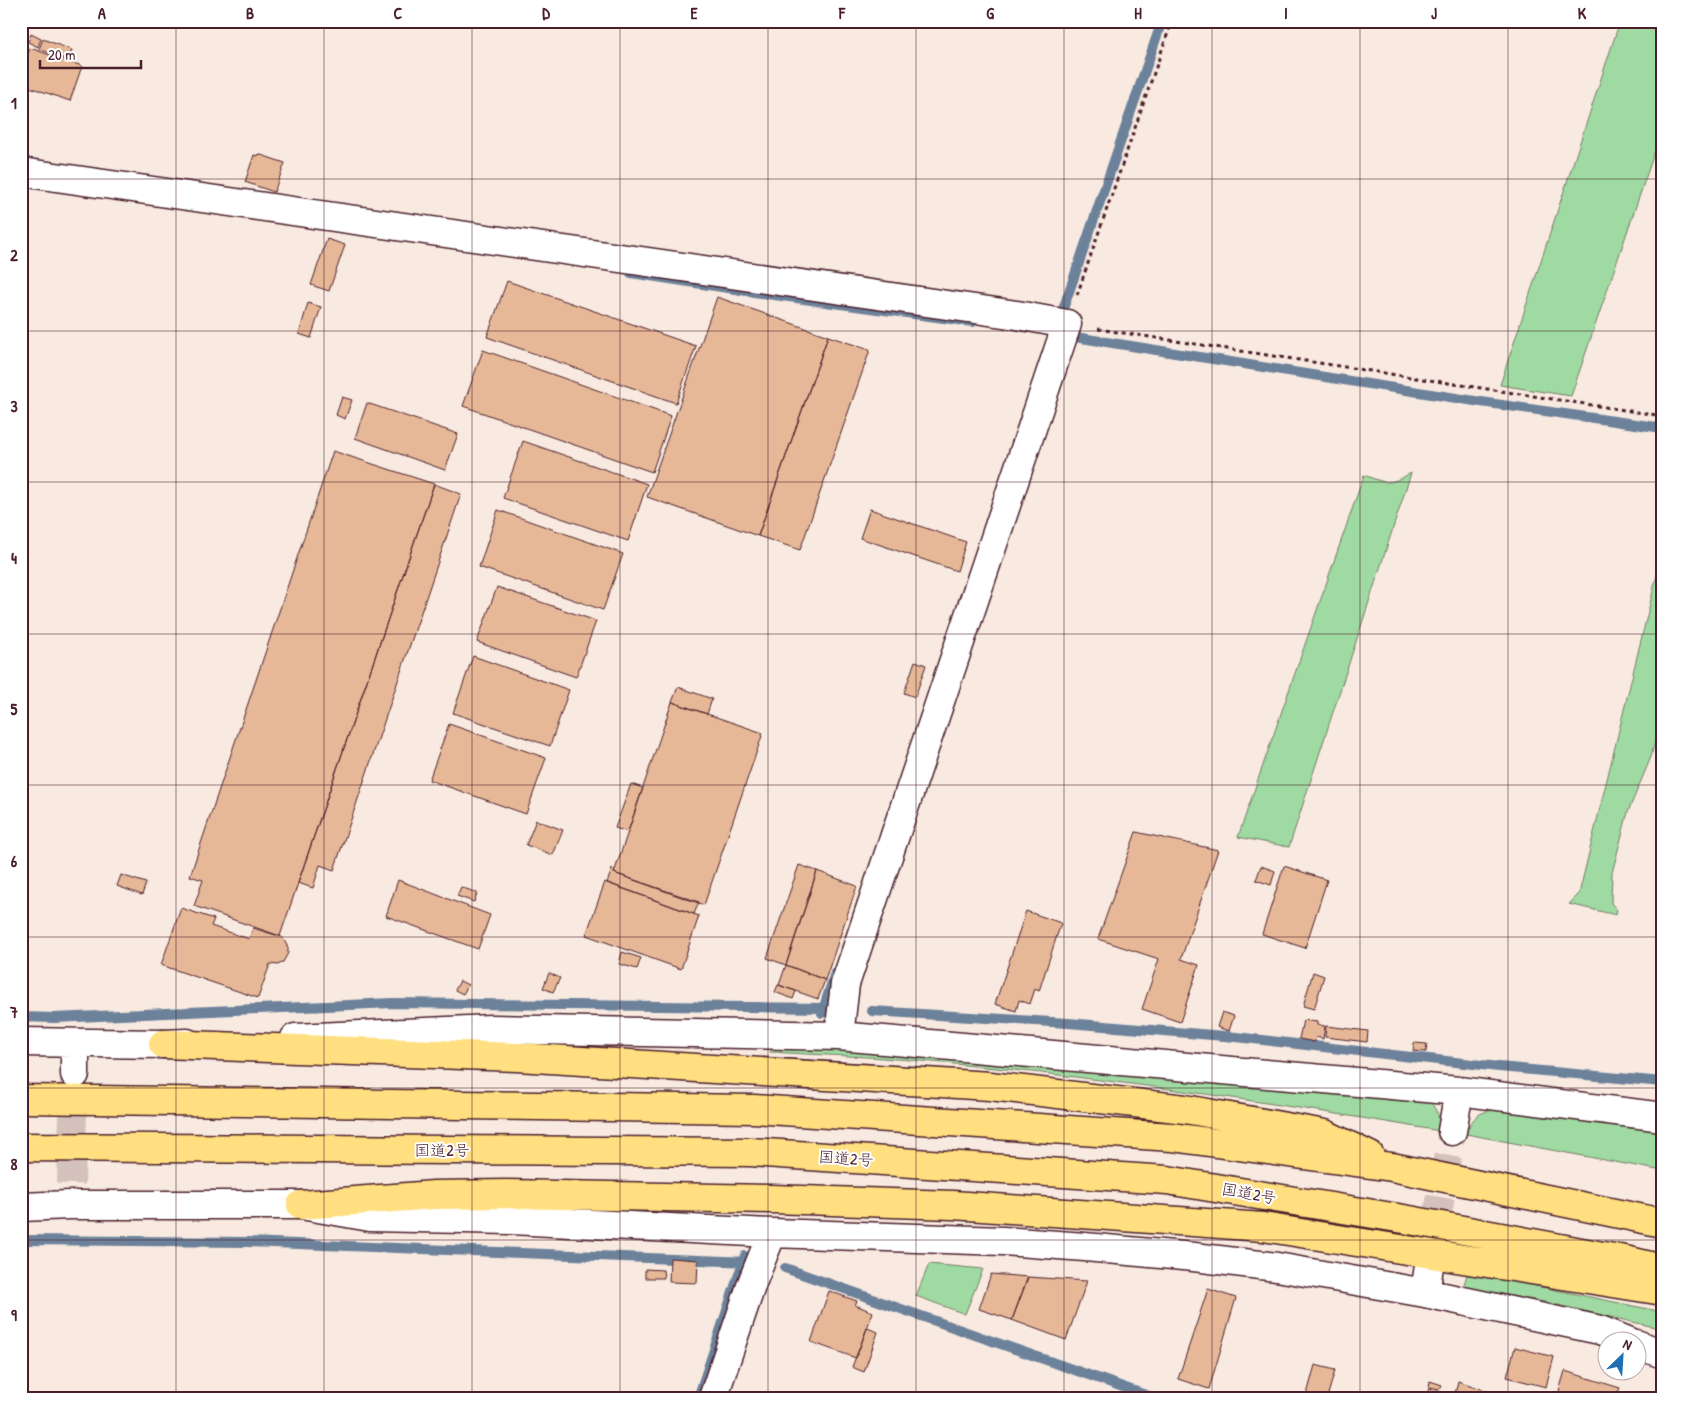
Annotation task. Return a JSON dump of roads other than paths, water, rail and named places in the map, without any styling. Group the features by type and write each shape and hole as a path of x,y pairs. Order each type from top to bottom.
{"highway":[{"path":"163,1044 517,1058 990,1086 1184,1109 1325,1134 1392,1166"},
{"path":"21,1099 754,1109 1172,1137 1392,1166 1663,1223"},
{"name":"国道2号","path":"21,1147 750,1152 1158,1179 1404,1220 1630,1261 1663,1270"},
{"path":"301,1206 434,1195 507,1194 772,1198 953,1205 1263,1227 1663,1291"}],"street":[{"path":"21,172 1061,323 845,984 839,1036"},
{"path":"21,1042 163,1044 491,1029 839,1036 1459,1091 1663,1117"},
{"path":"74,1074 75,1043"},
{"path":"1452,1132 1459,1091"},
{"path":"21,1207 71,1195 301,1206 370,1217 511,1220 772,1233 1003,1241 1094,1248 1277,1267 1425,1293 1605,1332"},
{"path":"713,1398 752,1283 772,1233"},
{"path":"1425,1293 1429,1266"},
{"path":"1646,1348 1663,1354"}],"waterway":[{"path":"1059,321 1162,21"},
{"path":"631,273 973,322"},
{"path":"1075,337 1481,402 1663,428"},
{"path":"822,1013 835,973"},
{"path":"21,1017 54,1018 393,1003 830,1008"},
{"path":"872,1011 1068,1023 1236,1037 1499,1067 1663,1082"},
{"path":"21,1240 247,1242 750,1262"},
{"path":"698,1398 745,1256"},
{"path":"785,1268 1154,1398"}],"tunnel":[{"path":"71,1184 74,1076"},
{"path":"1429,1266 1452,1131"}]}
